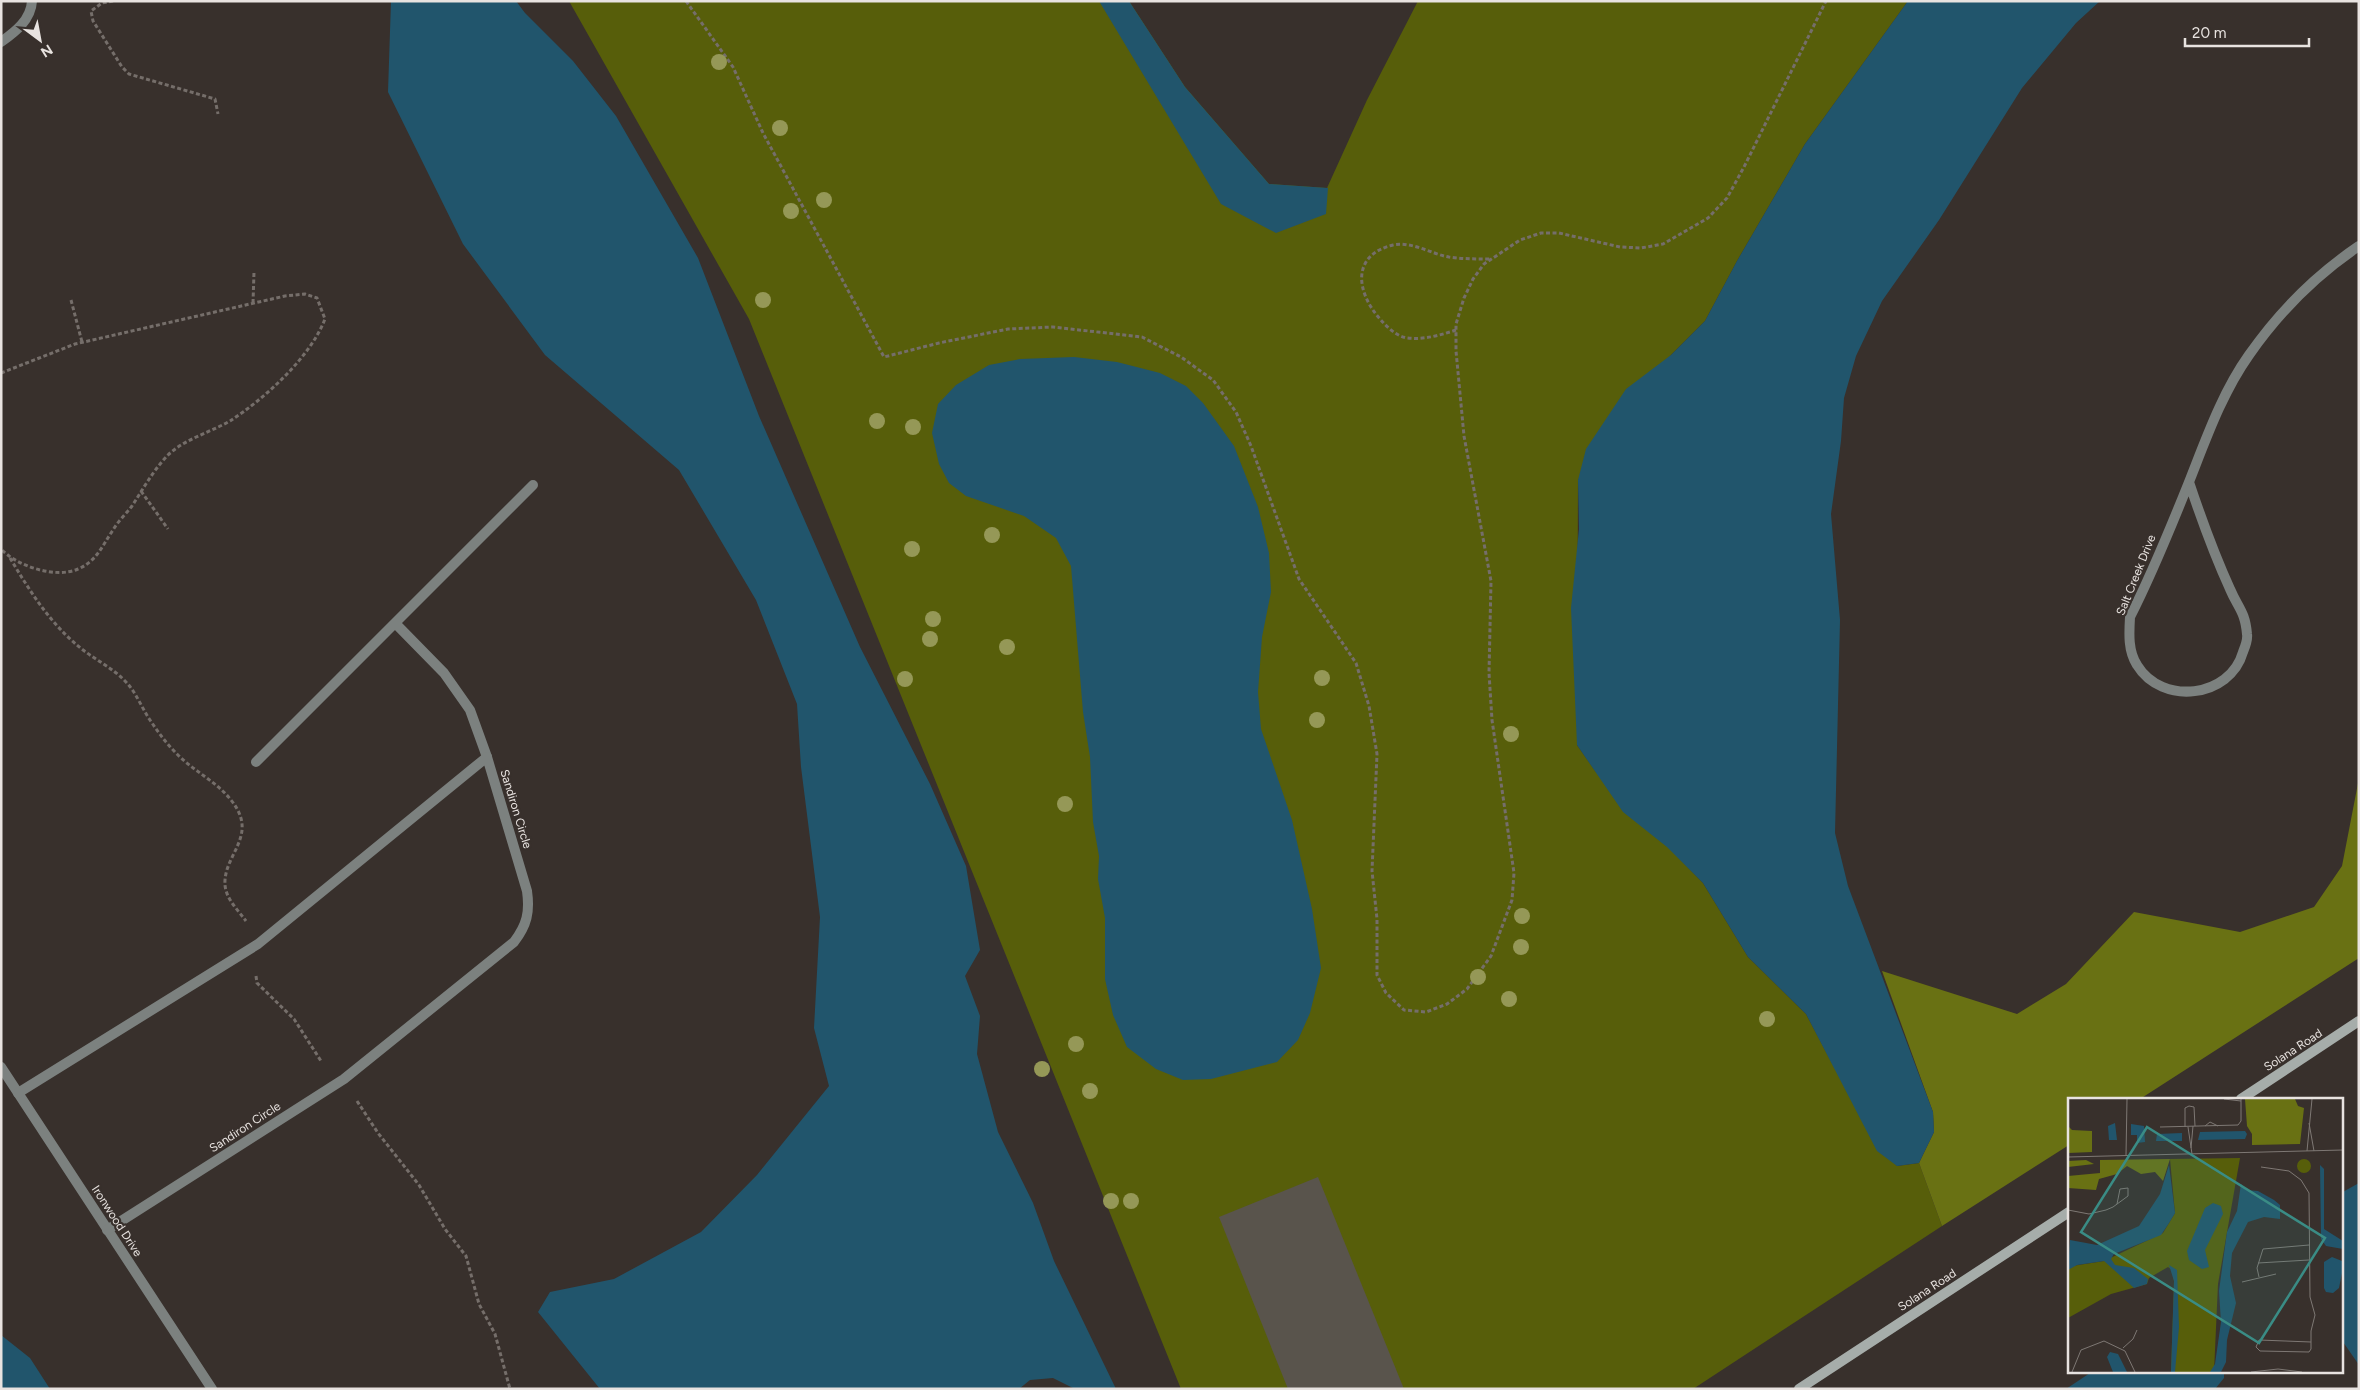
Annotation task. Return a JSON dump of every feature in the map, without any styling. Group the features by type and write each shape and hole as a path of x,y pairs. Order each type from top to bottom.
{"street":[{"path":"1,42 19,29 32,8 32,1"},
{"name":"Salt Creek Drive","path":"2189,482 2231,591 2244,612 2248,637 2241,660 2225,680 2202,691 2177,692 2154,683 2137,666 2128,642 2130,617 2189,482 2208,430 2248,355 2295,297 2338,260 2359,246"},
{"path":"256,762 533,485"},
{"path":"396,624 444,673 470,710 487,757"},
{"name":"Sandiron Circle","path":"18,1093 258,944 487,757 527,890 530,909 525,928 514,942 344,1079 107,1230"},
{"name":"Solana Road","path":"2243,1098 2359,1021"},
{"name":"Ironwood Drive","path":"1,1067 212,1389"},
{"name":"Solana Road","path":"1799,1389 2068,1213"}],"path":[{"path":"113,1 102,3 91,11 93,21 122,67 129,74 143,79 215,99 218,114"},
{"path":"686,1 732,67 763,133 884,357 1008,329 1053,327 1142,337 1181,357 1213,380 1236,412 1251,446 1299,579 1356,664 1368,706 1377,754 1372,871 1377,919 1378,975 1386,994 1404,1010 1426,1012 1447,1004 1467,989 1491,956 1512,900 1514,873 1492,720 1489,673 1491,581 1464,436 1456,351 1456,330 1464,298 1473,279 1484,264 1520,240 1541,233 1559,233 1620,247 1641,248 1663,244 1708,218 1726,198 1744,167 1826,1"},
{"path":"1456,330 1420,338 1406,338 1396,334 1386,326 1365,300 1361,286 1362,271 1368,259 1378,251 1395,245 1410,245 1448,257 1492,258"},
{"path":"253,303 254,272"},
{"path":"1,373 20,364 82,342 253,303 305,294 317,298 325,319 312,343 286,375 255,402 229,421 187,441 168,455 114,529 98,556 78,569 68,572 51,572 10,558 1,549"},
{"path":"70,300 82,342"},
{"path":"141,491 168,529"}],"green space":[{"path":"569,1 1129,1 1185,87 1269,184 1327,188 1367,100 1418,1 1908,1 1805,144 1737,261 1705,321 1671,355 1578,480 1577,745 1596,772 1703,883 1748,957 1806,1014 1832,1063 1897,1166 1919,1163 1942,1226 1693,1389 1181,1389 749,319"},
{"path":"2359,778 2359,958 2142,1098 2068,1098 2068,1146 1942,1226 1919,1163 1934,1132 1933,1112 1882,971 2017,1014 2066,984 2134,912 2240,932 2314,907 2342,866"}],"water":[{"path":"391,1 516,1 525,13 573,61 616,116 698,258 759,416 860,647 930,784 966,866 980,950 965,976 980,1016 977,1054 998,1132 1033,1203 1054,1261 1116,1389 1075,1389 1053,1378 1030,1380 1019,1389 600,1389 538,1312 550,1292 614,1279 701,1232 757,1175 829,1086 814,1028 820,917 801,767 797,704 756,600 679,470 545,355 463,244 388,92"},
{"path":"1099,1 1129,1 1185,87 1269,184 1328,188 1326,214 1276,233 1221,204"},
{"path":"1908,1 2100,1 2076,23 2022,88 1939,220 1882,301 1856,356 1844,398 1841,441 1831,514 1840,620 1835,833 1848,886 1933,1112 1934,1132 1919,1163 1897,1166 1877,1151 1806,1014 1748,957 1703,883 1667,847 1623,812 1577,745 1571,608 1579,529 1578,480 1586,449 1626,389 1671,355 1705,321 1737,261 1805,144"},
{"path":"1074,357 1117,362 1160,373 1186,386 1203,403 1234,446 1258,507 1269,553 1271,592 1262,637 1258,692 1261,729 1292,820 1312,909 1321,968 1310,1013 1298,1040 1277,1062 1211,1079 1183,1080 1156,1069 1127,1047 1113,1015 1105,979 1105,918 1098,879 1099,856 1093,822 1090,757 1083,712 1071,566 1056,538 1024,516 966,496 949,483 939,464 932,433 938,404 956,385 989,365 1020,359"},
{"path":"2359,1183 2359,1365 2342,1340 2342,1192"},
{"path":"1,1335 30,1358 50,1389 1,1389"},
{"path":"2092,1372 2224,1372 2224,1378 2215,1389 2066,1389"}],"building":[{"path":"1318,1177 1404,1389 1288,1389 1219,1217"}]}
